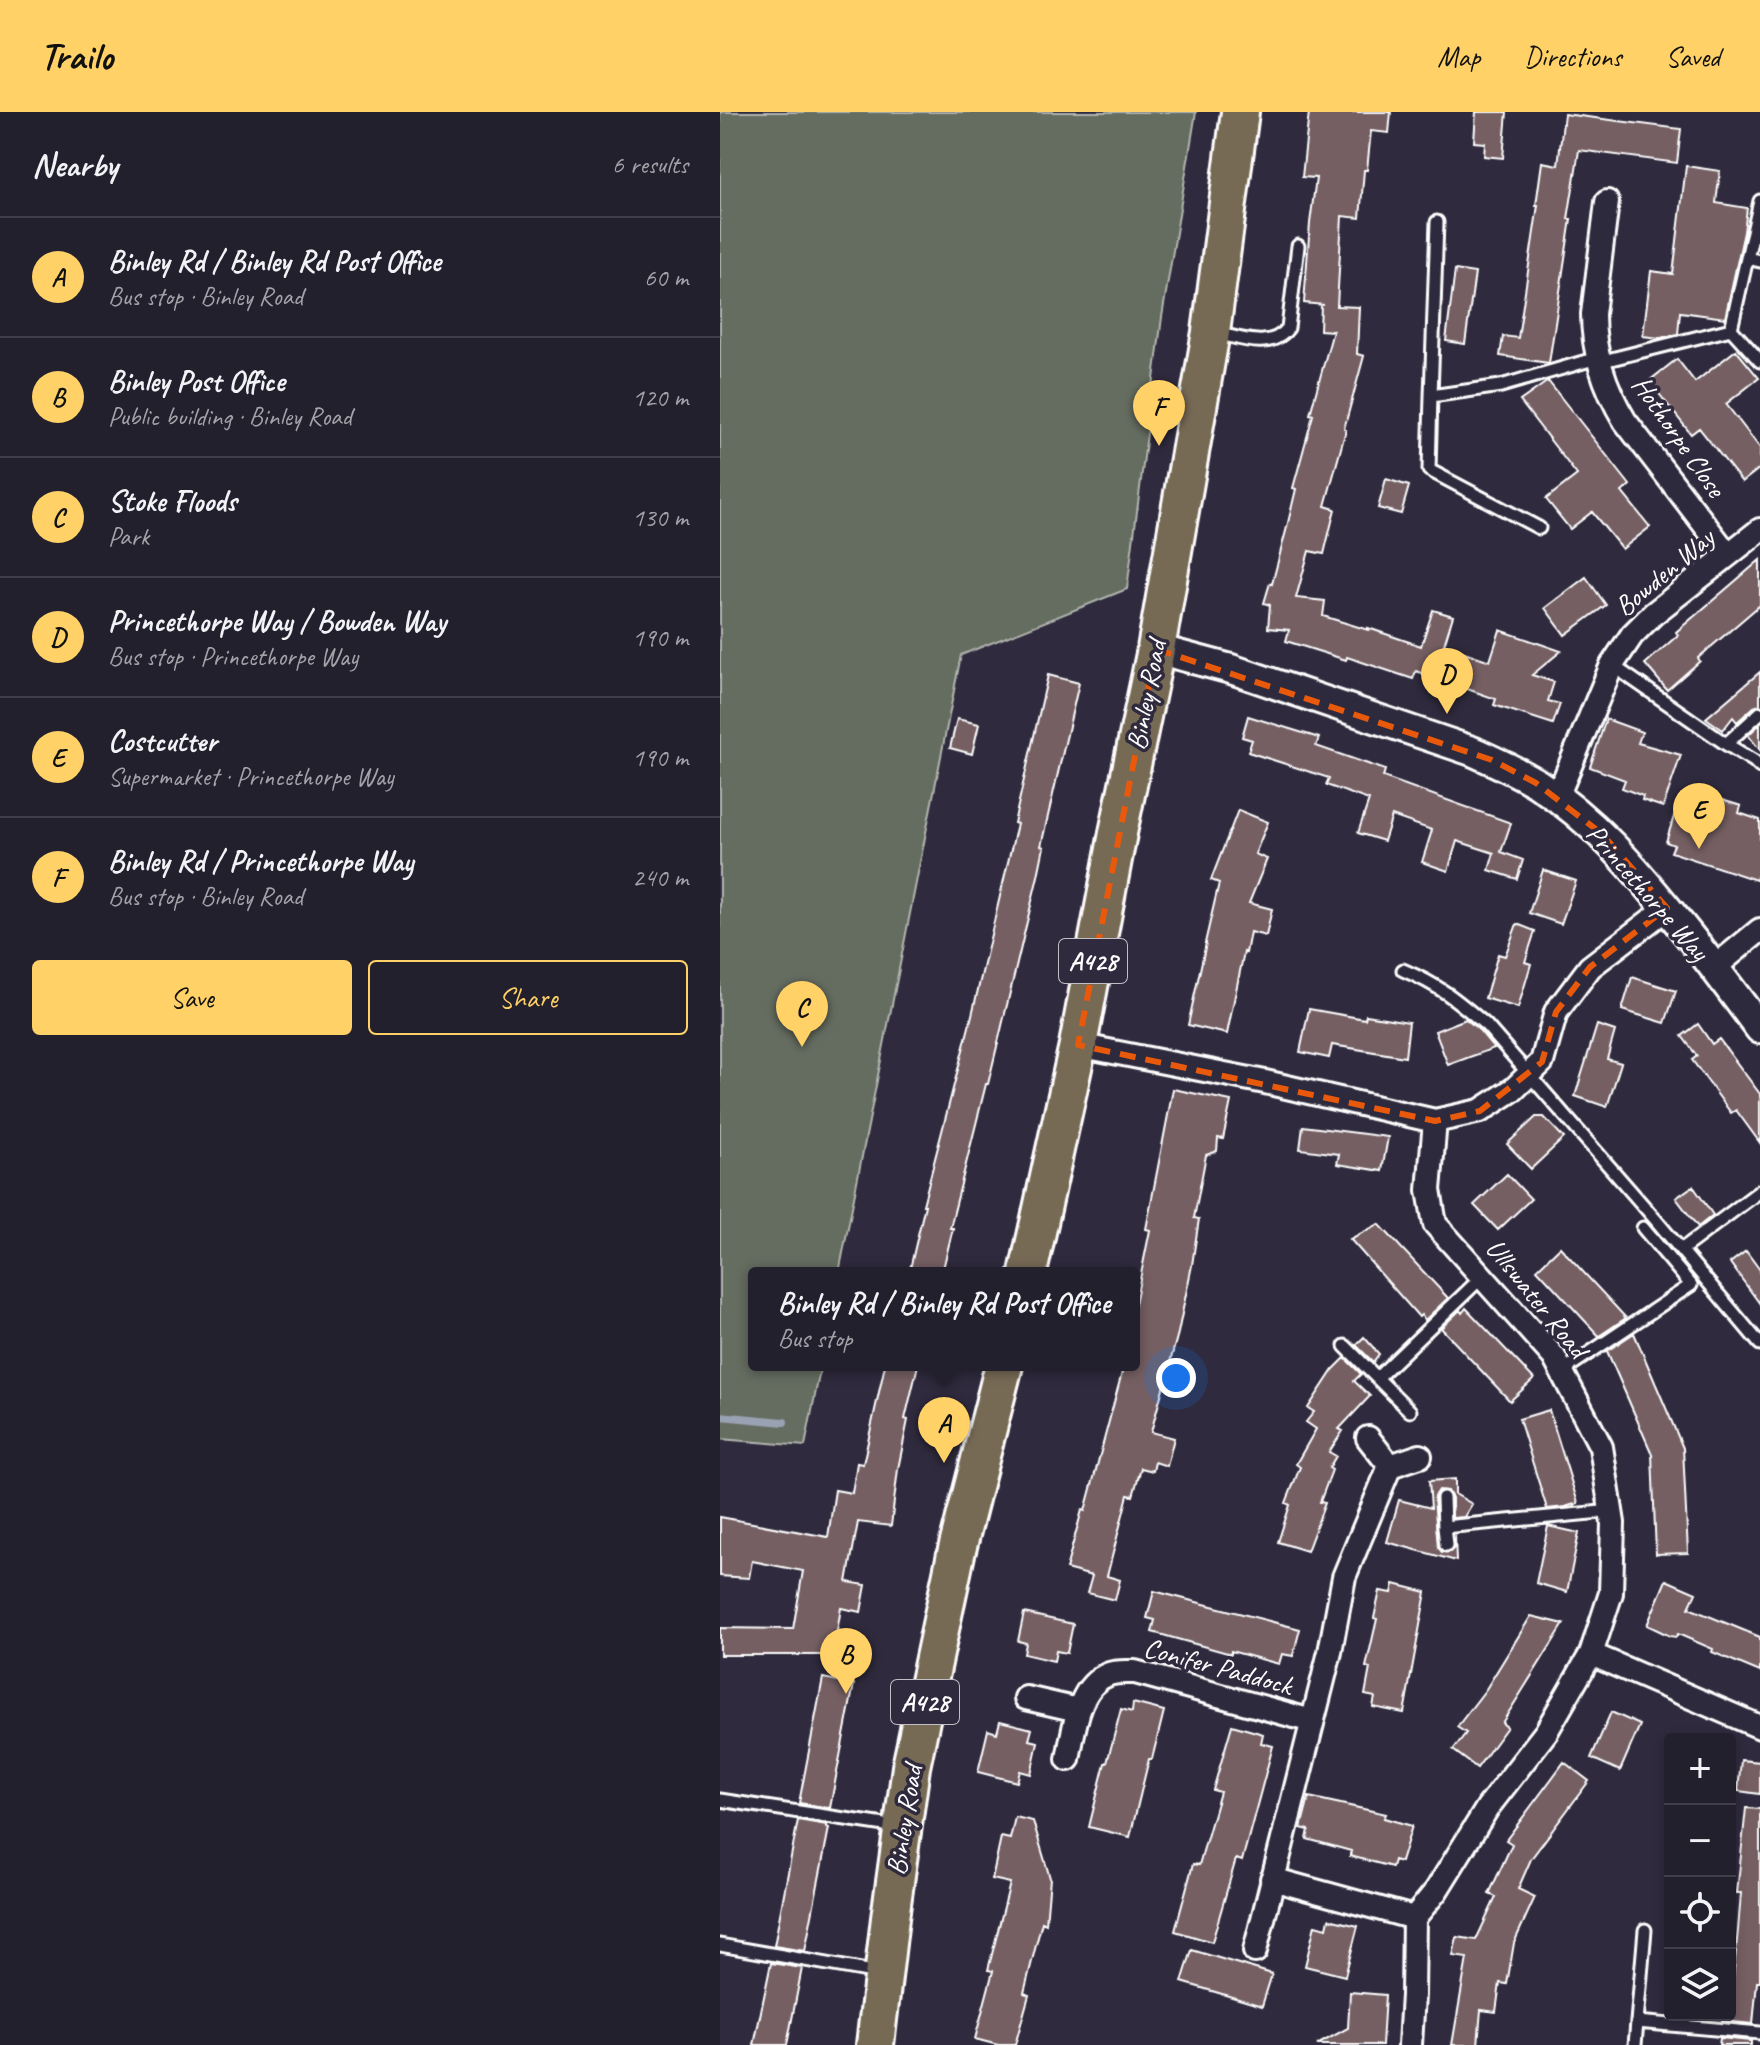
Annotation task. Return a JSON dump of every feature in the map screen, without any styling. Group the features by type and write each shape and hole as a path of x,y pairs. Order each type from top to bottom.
{"main road":[{"name":"Binley Road","path":"1029,1267 1078,1045 1156,649 1211,332 1240,112"},
{"name":"Binley Road","path":"875,2045 911,1767 956,1554 1002,1371"}],"street":[{"name":"Hothorpe Close","path":"1607,202 1593,314 1598,360 1607,387 1625,421 1728,555"},
{"name":"Bowden Way","path":"1557,797 1612,665 1642,625 1760,530"},
{"name":"Princethorpe Way","path":"1156,649 1231,669 1472,751 1514,770 1557,797 1623,855 1715,967 1760,1029"},
{"path":"1078,1045 1265,1082 1435,1121 1480,1111 1514,1089 1542,1062 1556,1012 1590,967 1667,908"},
{"path":"1715,967 1760,930"},
{"name":"Ullswater Road","path":"1414,1918 1436,1891 1488,1807 1546,1732 1591,1654 1611,1593 1613,1523 1601,1447 1554,1357 1435,1224 1429,1190 1435,1121"},
{"path":"1368,1438 1390,1466 1420,1456"},
{"name":"Conifer Paddock","path":"1255,1951 1330,1652 1344,1577 1390,1466"},
{"path":"1591,1654 1760,1727"},
{"name":"Conifer Paddock","path":"1068,1759 1078,1710 1091,1687 1106,1675 1120,1672 1135,1672 1312,1721"},
{"path":"1026,1698 1078,1710"},
{"path":"1272,1879 1414,1918 1410,2045"}],"lane":[{"path":"1731,329 1760,201"},
{"path":"1437,222 1429,470 1539,528"},
{"path":"1211,332 1264,343 1283,335 1288,328 1298,246"},
{"path":"1747,258 1760,261"},
{"path":"1431,396 1501,386 1731,329"},
{"path":"1731,329 1760,361"},
{"path":"1612,665 1760,767"},
{"path":"1726,744 1760,713"},
{"path":"1403,970 1431,982 1486,1025 1760,1344"},
{"path":"1681,1250 1760,1191"},
{"path":"1561,1372 1691,1285 1643,1228"},
{"path":"1377,1378 1482,1277"},
{"path":"1345,1346 1410,1411"},
{"path":"1443,1498 1446,1545"},
{"path":"1444,1527 1612,1511"},
{"path":"720,1800 903,1828"},
{"path":"1635,2045 1645,1930"},
{"path":"720,1945 883,1973"},
{"path":"1637,2022 1760,2033"}],"highlighted area":[{"path":"1156,649 1492,760 1536,783 1602,834 1667,908 1590,967 1556,1012 1542,1062 1480,1111 1435,1121 1078,1045"}],"shaded area":[{"path":"720,112 1196,112 1162,317 1127,589 961,655 840,1267 748,1267 748,1371 820,1371 805,1446 720,1439"}],"building":[{"path":"1309,112 1391,112 1389,133 1371,131 1360,218 1342,216 1337,306 1359,307 1357,354 1364,356 1325,506 1335,509 1324,554 1309,551 1296,598 1325,601 1323,616 1421,646 1433,610 1453,616 1444,645 1490,661 1500,630 1561,651 1532,675 1554,682 1548,701 1560,704 1553,724 1494,705 1496,699 1416,671 1413,679 1286,641 1289,630 1268,628 1270,605 1264,603 1287,527 1296,489 1293,488 1313,415 1310,414 1333,331 1320,330 1321,305 1324,305 1304,303 1316,178 1302,177"},
{"path":"1476,112 1507,112 1503,158 1484,156 1485,143 1474,142"},
{"path":"1564,114 1681,129 1677,163 1579,150 1549,363 1500,356 1503,336 1518,338 1542,162 1558,165"},
{"path":"1686,166 1720,171 1716,203 1747,208 1725,318 1680,312 1678,334 1660,338 1643,336 1651,271 1673,274"},
{"path":"1455,270 1475,273 1465,344 1446,341"},
{"path":"1736,350 1759,378 1726,404 1760,448 1760,468 1742,482 1699,428 1691,434 1649,381 1677,359 1695,382"},
{"path":"1548,381 1630,485 1622,492 1650,527 1622,549 1592,512 1570,529 1546,499 1577,475 1520,401"},
{"path":"1386,479 1409,486 1401,514 1378,508"},
{"path":"1760,560 1760,605 1698,658 1700,661 1667,690 1645,664 1678,635 1676,632"},
{"path":"1586,577 1606,605 1565,635 1545,608"},
{"path":"1760,672 1760,705 1737,722 1733,717 1723,730 1706,718"},
{"path":"1048,675 1079,683 1041,846 1044,847 1038,876 950,1228 953,1228 943,1267 910,1267 1017,824 1014,823"},
{"path":"1248,716 1319,738 1316,746 1385,770 1383,777 1511,823 1501,852 1523,860 1517,879 1489,870 1494,853 1457,841 1448,871 1422,862 1432,830 1392,816 1384,841 1358,833 1369,800 1326,785 1329,778 1248,752 1252,740 1242,737"},
{"path":"957,719 979,724 972,754 950,748"},
{"path":"1606,719 1642,732 1638,743 1681,755 1663,807 1642,800 1643,796 1622,788 1625,780 1590,767"},
{"path":"1760,724 1760,750 1748,735"},
{"path":"1680,797 1719,810 1722,800 1741,806 1739,813 1760,820 1760,869 1756,880 1671,852 1674,845 1666,842"},
{"path":"1238,810 1268,822 1255,854 1267,859 1249,903 1272,909 1266,936 1250,932 1227,1034 1188,1025 1219,883 1211,880"},
{"path":"1543,870 1576,881 1561,924 1529,913"},
{"path":"1517,924 1535,931 1525,962 1531,964 1518,1008 1485,998 1498,954 1505,956"},
{"path":"1632,977 1676,991 1665,1023 1622,1010"},
{"path":"1309,1009 1365,1019 1366,1015 1409,1022 1405,1057 1332,1045 1329,1058 1300,1052"},
{"path":"1466,1019 1494,1048 1448,1065 1435,1031"},
{"path":"1698,1024 1712,1044 1719,1039 1760,1094 1760,1143 1736,1110 1731,1113 1692,1060 1697,1056 1682,1036"},
{"path":"1597,1025 1615,1031 1607,1059 1621,1063 1607,1107 1575,1096"},
{"path":"1173,1089 1231,1101 1223,1139 1218,1138 1217,1151 1206,1155 1194,1218 1199,1219 1192,1265 1178,1333 1151,1432 1174,1438 1167,1466 1155,1462 1153,1471 1141,1468 1133,1496 1128,1495 1107,1576 1120,1580 1115,1600 1087,1593 1092,1576 1066,1569 1122,1371 1140,1371 1140,1279 1150,1230 1146,1229"},
{"path":"1536,1117 1544,1117 1564,1138 1531,1169 1507,1144"},
{"path":"1303,1126 1388,1137 1382,1171 1337,1164 1339,1154 1300,1149"},
{"path":"1507,1174 1531,1199 1498,1230 1474,1205"},
{"path":"1693,1186 1713,1215 1698,1227 1676,1198"},
{"path":"1379,1224 1448,1298 1425,1320 1350,1239"},
{"path":"1560,1247 1626,1318 1599,1336 1537,1269"},
{"path":"1746,1251 1760,1270 1760,1304 1730,1263"},
{"path":"1466,1308 1534,1379 1510,1401 1441,1328"},
{"path":"1634,1333 1683,1448 1688,1553 1656,1554 1652,1454 1607,1351"},
{"path":"1364,1337 1379,1354 1373,1362 1356,1345"},
{"path":"1345,1358 1361,1374 1354,1381 1370,1396 1339,1429 1343,1431 1329,1452 1336,1456 1329,1468 1332,1470 1320,1502 1325,1503 1307,1551 1278,1542 1290,1505 1286,1503 1300,1467 1296,1464 1316,1429 1306,1422 1314,1412 1308,1408 1333,1370"},
{"path":"884,1371 917,1371 905,1419 908,1420 891,1526 858,1522 847,1582 866,1585 861,1612 841,1608 833,1655 720,1655 720,1628 793,1629 803,1571 752,1561 749,1578 720,1576 720,1517 828,1537 835,1490 852,1493 857,1463 863,1464"},
{"path":"1549,1410 1578,1503 1547,1509 1519,1419"},
{"path":"1455,1479 1455,1494 1472,1504 1464,1517 1452,1518 1452,1498 1448,1491 1439,1490 1434,1498 1438,1547 1442,1552 1450,1552 1454,1548 1455,1535 1456,1561 1387,1542 1399,1500 1431,1508 1429,1481"},
{"path":"1548,1526 1579,1533 1567,1592 1536,1583"},
{"path":"1666,1580 1696,1593 1689,1608 1760,1637 1760,1672 1678,1634 1676,1637 1670,1636 1647,1625"},
{"path":"1394,1584 1426,1592 1404,1713 1373,1707 1375,1697 1365,1695 1370,1668 1366,1667 1380,1591 1392,1593"},
{"path":"1154,1591 1300,1629 1293,1656 1282,1654 1279,1664 1152,1632 1155,1620 1147,1618"},
{"path":"1024,1613 1073,1624 1067,1653 1056,1651 1054,1661 1024,1654 1026,1643 1018,1641"},
{"path":"1531,1616 1564,1624 1502,1723 1507,1727 1477,1768 1453,1750 1466,1733 1457,1727 1486,1689"},
{"path":"823,1678 854,1684 830,1808 799,1803"},
{"path":"1133,1703 1164,1711 1130,1837 1089,1827 1121,1709 1132,1712"},
{"path":"1611,1712 1640,1725 1620,1771 1591,1758"},
{"path":"1000,1721 1032,1729 1029,1740 1038,1742 1031,1774 1020,1771 1017,1782 978,1772 988,1730 997,1733"},
{"path":"1232,1725 1263,1734 1261,1743 1273,1746 1242,1861 1236,1859 1212,1942 1175,1931 1193,1864 1199,1865 1220,1792 1213,1790"},
{"path":"1741,1760 1760,1762 1760,1794 1738,1791"},
{"path":"1564,1762 1589,1781 1531,1859 1518,1889 1535,1897 1514,1943 1507,1984 1500,1983 1496,2012 1481,2010 1478,2045 1452,2045 1467,1958 1453,1956 1457,1937 1476,1940 1496,1897 1489,1894 1512,1844 1506,1840"},
{"path":"1309,1797 1386,1814 1384,1818 1412,1826 1401,1862 1394,1860 1392,1867 1350,1856 1351,1851 1307,1839 1309,1830 1301,1828"},
{"path":"1746,1808 1760,1809 1760,1982 1757,1982 1753,2024 1722,2021 1736,2021 1736,1950 1741,1893 1737,1893"},
{"path":"1015,1817 1033,1821 1050,1878 1046,1924 1042,1922 1036,1945 1024,1993 1029,1995 1015,2045 998,2045 975,2039 993,1971 988,1970 1010,1883 992,1879 1001,1837 1010,1839"},
{"path":"798,1820 827,1825 829,1828 805,1951 774,1946"},
{"path":"1329,1919 1358,1926 1345,1976 1305,1966 1315,1925 1327,1928"},
{"path":"1192,1950 1272,1974 1262,2006 1182,1982"},
{"path":"771,1963 802,1968 787,2045 754,2045"},
{"path":"1350,1992 1385,1995 1382,2045 1317,2045 1348,2028"},
{"path":"1720,2038 1751,2041 1751,2045 1719,2045"}],"waterway":[{"path":"720,1416 784,1422"}],"place":[{"name":"Binley Rd / Princethorpe Way","path":"1159,446"},
{"name":"Princethorpe Way / Bowden Way","path":"1447,714"},
{"name":"Costcutter","path":"1699,849"},
{"name":"Stoke Floods","path":"802,1047"},
{"name":"Binley Rd / Binley Rd Post Office","path":"944,1463"},
{"name":"Binley Post Office","path":"846,1694"}]}
